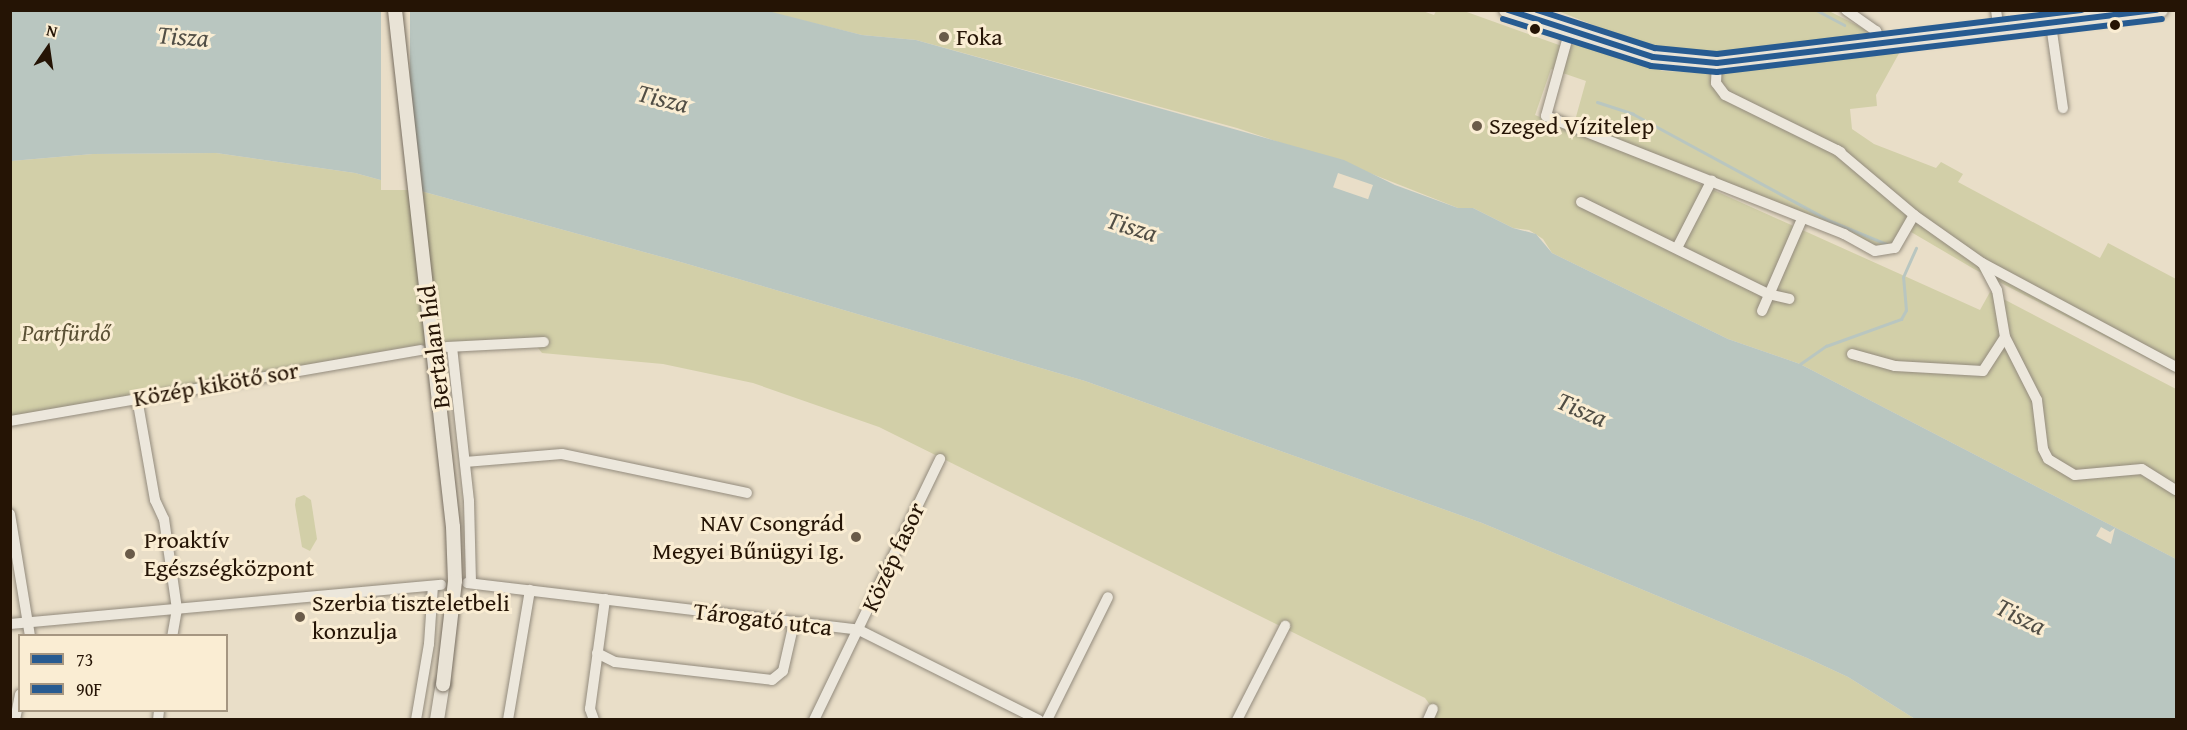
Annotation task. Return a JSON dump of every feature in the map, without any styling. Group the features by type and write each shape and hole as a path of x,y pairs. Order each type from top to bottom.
{"main road":[{"name":"Bertalan híd","path":"395,10 453,526 455,581 437,720"},
{"path":"1506,10 1569,33 1653,57 1717,63 1999,32 2162,10"}],"street":[{"path":"1846,10 1867,21 1876,31 1879,45"},
{"path":"1996,10 1999,32"},
{"path":"2051,25 2063,108"},
{"path":"1569,33 1546,116 1712,180 1883,252 1901,241 1914,215"},
{"path":"1717,63 1716,83 1725,95 1872,169"},
{"path":"1837,150 1914,215 1982,263 2176,367"},
{"path":"1677,248 1712,180"},
{"path":"1581,202 1768,294 1789,299"},
{"path":"1762,311 1802,219"},
{"path":"1982,263 1997,290 2005,337 2037,399 2043,449 2048,459 2075,475 2142,469 2176,490"},
{"path":"1852,354 1895,366 1983,371 2005,337"},
{"path":"544,342 450,347 465,462 562,454 747,493"},
{"name":"Közép kikötő sor","path":"10,421 421,350"},
{"path":"137,398 155,500 164,519 177,609 172,634"},
{"name":"Közép fasor","path":"814,720 940,459"},
{"name":"Tárogató utca","path":"465,462 473,563 469,583 859,630 1039,720"},
{"path":"10,514 30,622 30,634"},
{"path":"10,624 437,585 416,720"},
{"path":"508,720 530,590"},
{"path":"1047,720 1108,597"},
{"path":"593,718 597,653 605,599"},
{"path":"597,653 615,662 772,680 783,671 795,623"},
{"path":"1237,720 1285,626"},
{"path":"15,720 18,704"}],"green space":[{"path":"1420,10 1434,15 1436,11 1464,11 1559,45 1583,45 1663,71 1721,74 1724,52 1644,45 1558,11 1829,11 1902,48 1876,95 1877,106 1850,109 1852,129 1874,144 1936,168 1941,162 1963,174 1958,182 2100,258 2108,243 2176,279 2176,373 1974,269 1906,229 1893,245 1878,248 1698,170 1574,124 1586,81 1551,69 1535,115 1638,156 1980,310 1990,292 2176,389 2176,559 1800,364 1728,339 1552,253 1543,239 1529,230 1513,228 1473,208 1458,208 1367,172 1237,128 916,40 862,35 764,11"},
{"name":"Partfürdő","path":"216,153 355,173 684,263 1085,381 1482,523 1807,658 1848,677 1915,719 1428,719 1430,705 1425,698 879,427 753,383 663,364 542,353 531,339 412,346 11,417 11,161 93,154"},
{"path":"304,495 311,500 317,539 310,551 302,547 295,505 296,498"}],"water":[{"name":"Tisza","path":"764,10 862,35 916,40 1344,160 1395,185 1458,208 1473,208 1513,228 1536,234 1552,253 1728,339 1800,364 2176,559 2176,719 1915,719 1848,677 1807,658 1482,523 1085,381 684,263 355,173 216,153 93,154 11,161 11,11"}],"pier":[{"path":"381,11 410,11 410,190 381,190"},
{"path":"1338,173 1373,185 1368,199 1333,187"},
{"path":"2101,527 2110,532 2115,528 2111,544 2096,536"}],"waterway":[{"path":"1816,10 1844,25"},
{"path":"1597,102 1633,114 1828,220 1889,245"},
{"path":"1800,364 1826,346 1901,319 1906,310 1903,277 1916,248"}],"transit line":[{"name":"73","path":"1508,10 1653,57 1717,63 2157,10"},
{"path":"1537,10 1655,48 1717,54 2081,10"},
{"name":"90F","path":"1503,19 1651,66 1717,72 2162,19"}],"place":[{"name":"Foka","path":"944,37"},
{"name":"Szeged Vízitelep","path":"1477,126"},
{"name":"NAV Csongrád Megyei Bűnügyi Ig.","path":"856,537"},
{"name":"Proaktív Egészségközpont","path":"130,554"},
{"name":"Szerbia tiszteletbeli konzulja","path":"300,617"}]}
